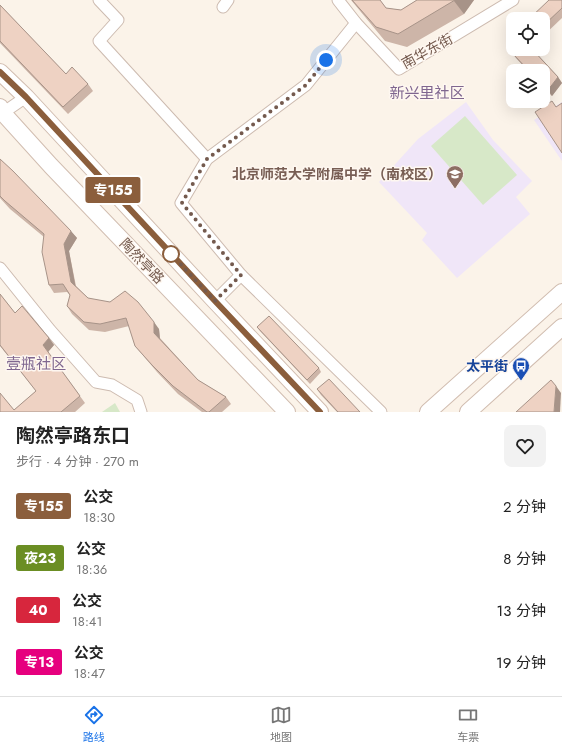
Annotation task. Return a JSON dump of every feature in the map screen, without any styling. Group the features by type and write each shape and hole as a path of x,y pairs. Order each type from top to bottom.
{"main road":[{"name":"陶然亭路","path":"0,72 26,97 320,412"},
{"name":"陶然亭路","path":"1,111 51,166 287,412"},
{"path":"428,412 562,292"},
{"path":"468,412 562,327"}],"street":[{"path":"99,0 118,20 99,41 207,159"},
{"name":"南华东街","path":"338,0 356,23 399,69 498,4 513,0"},
{"path":"356,23 306,85 207,159 182,203 241,275 381,412"},
{"path":"1,111 26,97"},
{"path":"0,268 50,330 96,382 112,385 137,400 141,412"},
{"path":"215,301 241,275"}],"shaded area":[{"name":"北京师范大学附属中学（南校区）","path":"466,102 493,140 532,181 516,197 530,214 457,278 422,240 427,233 379,182 418,139"},
{"path":"562,102 562,161 534,120"}],"green space":[{"path":"465,116 517,175 483,205 431,146"},
{"path":"115,403 120,412 102,412"}],"building":[{"path":"352,0 380,0 386,8 401,10 417,0 455,0 398,34 376,27"},
{"path":"549,0 562,0 562,8 550,19 550,12 536,12"},
{"path":"0,5 66,74 72,67 88,84 63,107 0,41"},
{"path":"515,56 538,56 546,64 522,64"},
{"path":"550,68 558,77 550,87"},
{"path":"552,101 556,107 562,103 562,153 535,112 541,108 550,108 550,102"},
{"path":"0,159 71,231 64,244 71,282 88,298 110,302 125,291 138,302 154,322 154,333 198,380 226,397 209,412 207,412 173,386 135,346 126,318 100,324 84,322 67,306 70,295 63,284 49,285 42,252 44,234 0,196"},
{"path":"0,294 15,313 22,306 49,338 43,345 80,396 61,412 0,412 0,393 14,410 36,391 0,345"},
{"path":"269,316 319,368 307,380 257,327"},
{"path":"329,379 360,412 338,412 317,389"},
{"path":"551,380 556,386 554,412 516,412"}],"bus line":[{"name":"专155","path":"0,72 26,97 320,412"}],"place":[{"name":"北京师范大学附属中学（南校区）","path":"455,189"},
{"name":"太平街","path":"521,381"}],"district":[{"name":"新兴里社区","path":"427,93"},
{"name":"壹瓶社区","path":"36,364"}],"route":[{"path":"171,254 215,301 241,275 182,203 207,159 306,85 326,60"}]}
